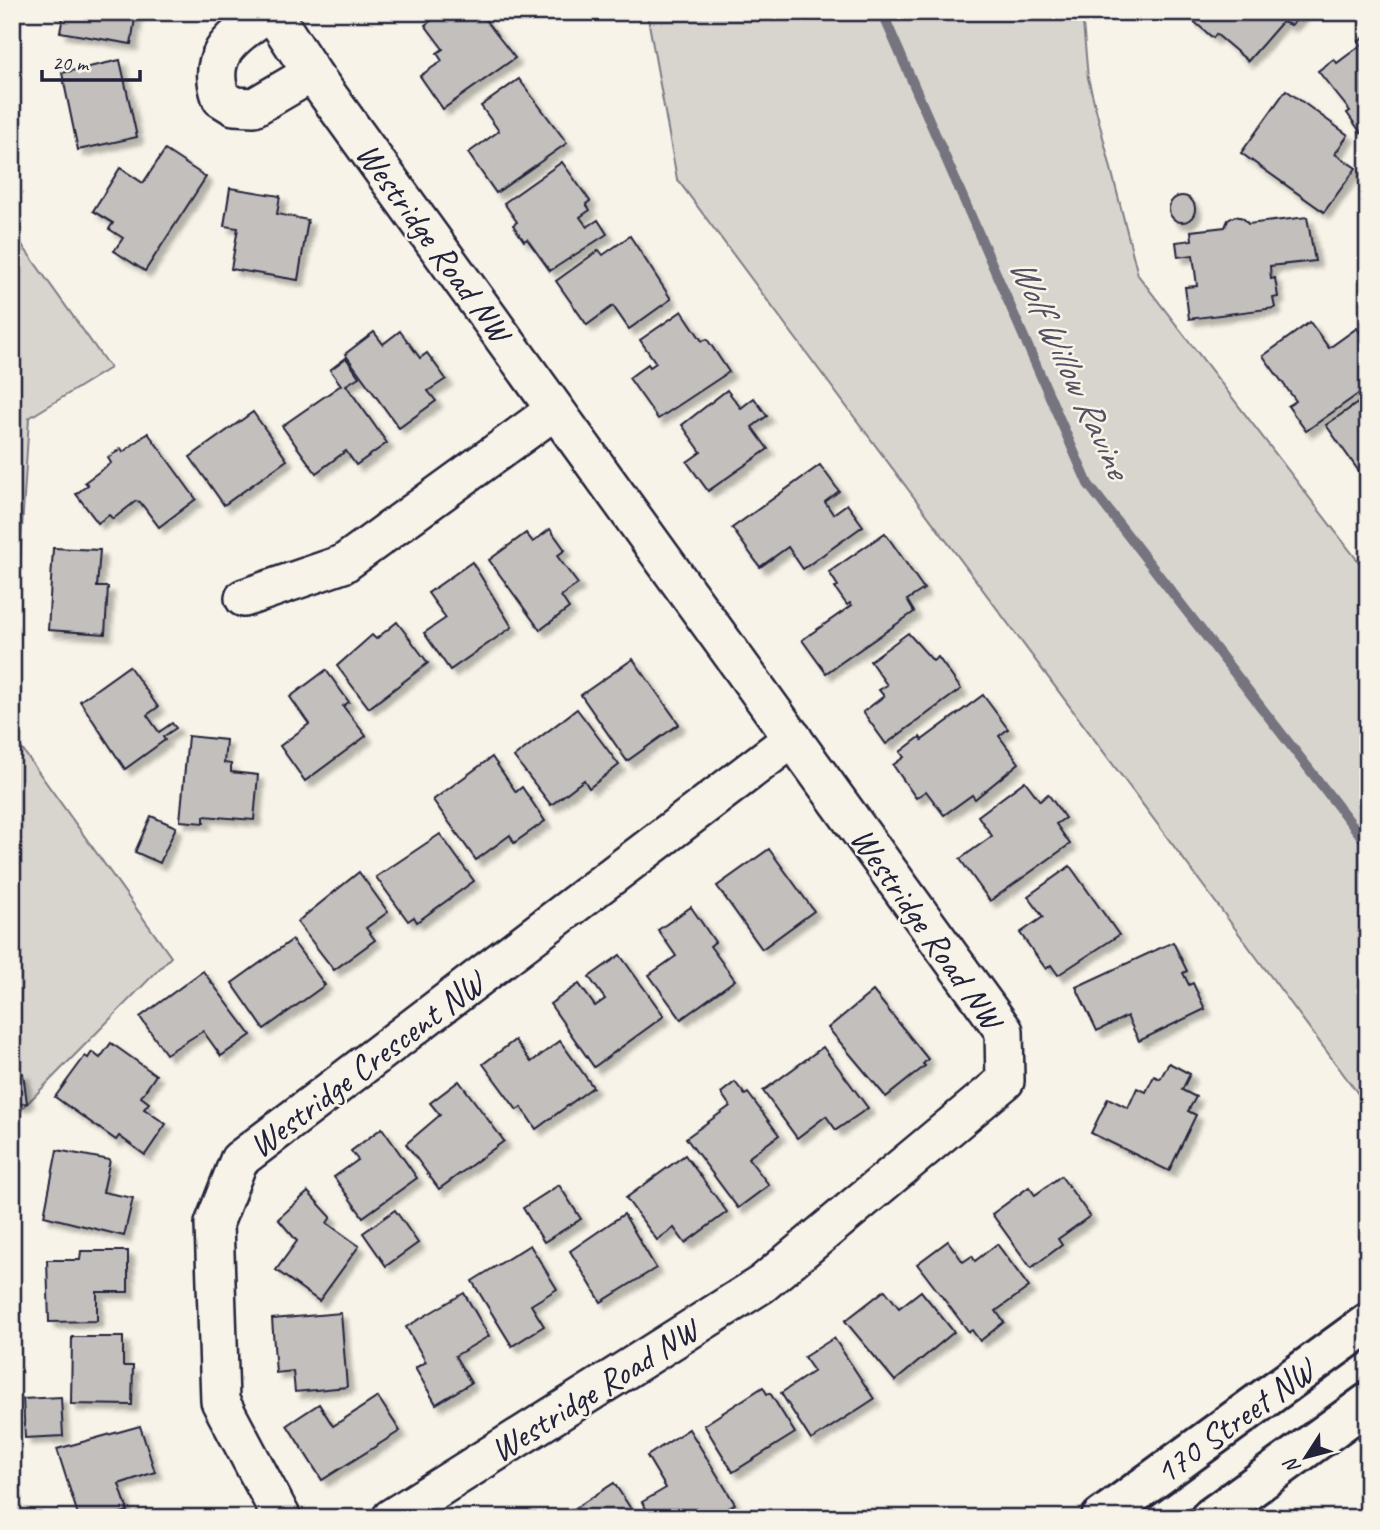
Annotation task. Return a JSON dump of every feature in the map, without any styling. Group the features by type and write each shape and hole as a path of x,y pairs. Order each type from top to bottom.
{"main road":[{"name":"170 Street NW","path":"1101,1518 1368,1323"},
{"name":"170 Street NW","path":"1210,1518 1368,1403"}],"street":[{"name":"Westridge Road NW","path":"312,73 254,107 234,106 221,98 214,79 219,57 236,36 270,12 1004,1031 1005,1081 762,1284 391,1518"},
{"path":"244,598 343,564 555,410"},
{"name":"Westridge Crescent NW","path":"282,1518 220,1401 214,1224 239,1160 793,738"}],"shaded area":[{"path":"644,12 1082,12 1088,78 1138,275 1368,574 1368,1107 677,179 648,18"},
{"path":"12,162 17,238 110,368 29,418 12,686"},
{"path":"12,735 171,957 12,1119"}],"building":[{"path":"64,12 136,12 131,44 60,32"},
{"path":"444,12 479,12 515,58 443,109 420,76 442,61 437,53 443,49 425,25"},
{"path":"1187,12 1305,12 1291,25 1282,22 1248,61 1216,34 1213,38 1191,19 1193,17"},
{"path":"1368,35 1368,129 1361,133 1347,113 1350,111 1318,71 1334,59 1337,63 1361,45 1359,41"},
{"path":"120,60 137,137 78,150 62,73"},
{"path":"519,79 567,143 496,193 468,153 499,131 481,106"},
{"path":"1286,90 1348,135 1335,154 1356,168 1324,212 1241,153"},
{"path":"165,150 206,177 145,271 114,251 123,238 109,229 113,223 93,211 120,168 143,183"},
{"path":"562,162 590,201 586,204 590,210 580,217 587,227 598,220 607,234 550,271 527,239 524,241 513,225 517,222 504,203"},
{"path":"230,188 280,196 277,214 308,220 298,280 231,269 238,228 224,226"},
{"path":"1182,196 1191,200 1195,209 1191,218 1182,222 1173,218 1169,209 1173,200"},
{"path":"1235,216 1243,218 1248,224 1307,217 1315,261 1270,266 1271,279 1275,278 1278,297 1273,298 1275,308 1189,319 1185,287 1197,286 1193,255 1178,257 1176,242 1192,240 1191,231 1225,227 1228,220"},
{"path":"630,236 671,299 629,329 613,306 587,325 556,281 599,250 603,255"},
{"path":"682,311 702,341 707,339 729,372 658,419 629,378 648,364 650,367 656,363 640,340"},
{"path":"1310,322 1329,348 1357,328 1368,343 1368,387 1306,431 1288,406 1296,401 1263,356"},
{"path":"400,331 420,358 427,353 446,379 428,391 436,401 399,428 345,354 374,332 383,344"},
{"path":"346,358 359,377 346,385 387,443 356,465 346,451 316,473 282,426 341,385 330,370"},
{"path":"727,390 741,408 754,398 767,416 752,427 768,449 708,491 687,462 701,452 682,425"},
{"path":"1368,396 1368,484 1326,425"},
{"path":"253,412 287,460 224,505 190,457"},
{"path":"148,433 196,499 159,527 140,502 136,501 113,519 109,515 98,523 76,494 88,485 85,482 111,463 108,458 121,448 123,452"},
{"path":"820,465 839,491 825,502 833,514 847,504 863,526 803,569 788,547 760,567 732,528"},
{"path":"550,529 565,550 557,556 578,584 561,596 569,608 540,630 489,560 526,533 533,542"},
{"path":"885,533 924,589 907,600 914,612 826,673 802,640 852,605 847,605 835,588 838,586 829,572"},
{"path":"53,548 100,550 97,587 108,587 105,634 48,630"},
{"path":"472,562 512,627 450,670 424,633 446,618 428,593"},
{"path":"397,622 428,663 369,708 337,666 372,635 376,639"},
{"path":"908,633 933,661 938,657 961,689 886,744 863,712 884,696 879,690 887,685 870,661"},
{"path":"633,659 679,724 627,761 581,695"},
{"path":"129,666 158,707 147,715 159,732 172,723 176,728 163,737 165,740 125,769 80,701"},
{"path":"326,670 349,702 343,706 366,736 305,781 280,746 309,724 290,697"},
{"path":"983,695 1008,729 999,736 1019,763 975,799 972,795 944,815 926,791 916,798 893,765 904,757 900,752 920,737 922,740"},
{"path":"577,709 619,765 589,788 584,780 551,805 514,757"},
{"path":"188,736 226,740 224,763 231,764 231,772 258,775 254,820 204,816 204,823 180,821"},
{"path":"492,757 516,792 522,787 545,821 514,843 510,835 476,860 433,800"},
{"path":"1025,781 1040,801 1048,794 1065,818 1056,824 1070,844 990,901 960,859 992,836 978,816"},
{"path":"151,816 176,827 160,863 135,852"},
{"path":"440,834 474,881 417,922 414,917 408,921 376,877"},
{"path":"769,849 814,911 762,949 717,886"},
{"path":"1070,866 1119,935 1058,975 1051,965 1046,969 1020,933 1043,917 1028,896"},
{"path":"359,872 388,912 366,928 375,940 334,970 297,922"},
{"path":"691,907 715,942 710,946 735,980 681,1019 649,975 676,956 658,930"},
{"path":"292,940 325,985 264,1029 232,983"},
{"path":"1173,942 1187,971 1183,973 1189,985 1193,983 1205,1009 1139,1041 1127,1016 1097,1031 1076,987"},
{"path":"620,955 664,1016 594,1067 550,1004 579,984 595,1006 605,999 589,977"},
{"path":"203,971 251,1035 221,1056 203,1031 166,1054 140,1017"},
{"path":"873,991 928,1059 923,1064 925,1066 886,1097 828,1028"},
{"path":"515,1040 531,1062 560,1041 593,1087 536,1129 521,1107 517,1110 483,1064"},
{"path":"111,1043 156,1075 141,1097 149,1103 144,1109 166,1124 145,1155 119,1136 116,1140 55,1097 85,1056 88,1058 92,1052 100,1058"},
{"path":"823,1047 868,1108 836,1130 826,1116 797,1138 763,1091"},
{"path":"1169,1063 1190,1074 1182,1090 1196,1097 1188,1111 1196,1115 1169,1171 1091,1133 1108,1098 1128,1108 1137,1088 1146,1092 1154,1076 1160,1079"},
{"path":"23,1073 27,1103 12,1105 12,1074"},
{"path":"459,1081 504,1141 439,1189 406,1144 440,1115 430,1103"},
{"path":"735,1082 745,1095 748,1093 779,1135 748,1158 769,1185 738,1208 686,1138 730,1106 721,1093"},
{"path":"382,1128 417,1178 363,1217 334,1177 358,1160 351,1151"},
{"path":"57,1150 110,1160 103,1192 133,1198 124,1236 44,1216"},
{"path":"685,1155 727,1212 685,1243 674,1228 657,1240 626,1198"},
{"path":"1061,1176 1090,1216 1058,1239 1062,1245 1031,1268 992,1214 1029,1187 1035,1195"},
{"path":"559,1185 581,1219 544,1242 523,1208"},
{"path":"308,1192 331,1217 327,1223 359,1246 319,1301 276,1270 297,1241 278,1219"},
{"path":"395,1210 418,1243 386,1266 363,1233"},
{"path":"624,1214 656,1268 601,1302 570,1251"},
{"path":"948,1241 963,1262 972,1256 975,1261 997,1244 1029,1287 996,1311 1004,1322 980,1341 972,1330 969,1332 917,1264"},
{"path":"530,1245 557,1289 531,1305 544,1326 512,1346 472,1281"},
{"path":"81,1251 128,1251 128,1292 97,1292 97,1321 49,1322 47,1260 80,1260"},
{"path":"885,1290 899,1308 921,1291 954,1332 895,1381 845,1321"},
{"path":"464,1293 489,1336 455,1356 471,1383 436,1404 415,1368 426,1362 406,1327"},
{"path":"341,1313 347,1387 295,1392 293,1371 276,1373 272,1319"},
{"path":"72,1337 123,1337 123,1366 133,1366 132,1405 71,1404"},
{"path":"834,1338 874,1399 811,1440 781,1393 814,1371 804,1357"},
{"path":"763,1387 767,1394 770,1393 795,1433 733,1472 704,1425"},
{"path":"61,1397 63,1436 25,1438 23,1399"},
{"path":"378,1397 400,1431 322,1480 287,1425 319,1404 333,1426"},
{"path":"140,1426 155,1472 119,1484 128,1511 106,1518 79,1518 57,1449"},
{"path":"689,1429 735,1504 713,1518 652,1518 642,1502 666,1488 647,1456"},
{"path":"614,1483 637,1518 560,1518"}],"waterway":[{"name":"Wolf Willow Ravine","path":"882,12 1088,484 1368,845"}]}
